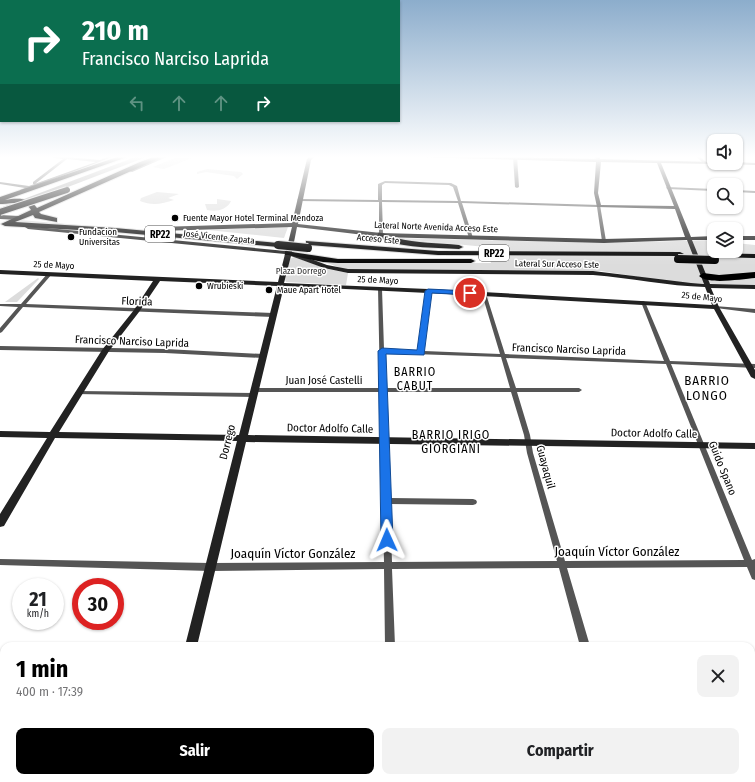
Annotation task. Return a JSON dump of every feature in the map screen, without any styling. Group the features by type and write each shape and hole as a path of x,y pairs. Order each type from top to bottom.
{"highway":[{"path":"0,199 19,192"},
{"path":"0,210 39,192"},
{"path":"0,210 59,192"},
{"path":"1,226 23,216 32,208 46,205 76,192"},
{"path":"0,202 19,201 32,208 38,216 54,220"},
{"name":"Acceso Este","path":"23,216 279,243 438,253 616,253 754,258"},
{"path":"1,226 156,231"},
{"name":"Acceso Este","path":"1,226 42,226 156,231"},
{"path":"42,226 77,232"},
{"path":"381,234 384,238 396,241 496,250 616,253"},
{"name":"Acceso Este","path":"309,245 431,258 512,259 679,256"},
{"path":"288,253 323,260 338,261 451,262 512,259"},
{"path":"703,276 719,278 755,275"}],"street":[{"name":"Dorrego","path":"192,642 288,253 301,192"},
{"path":"380,192 381,234"},
{"path":"457,192 471,238"},
{"path":"596,192 604,241"},
{"path":"670,192 716,307 752,366 755,377"},
{"path":"299,200 461,202 676,208"},
{"name":"Acceso Este","path":"0,217 23,216"},
{"name":"Lateral Norte Avenida Acceso Este","path":"156,231 294,226 381,234 471,238 604,241 707,238"},
{"name":"José Vicente Zapata","path":"28,227 288,253"},
{"path":"743,238 755,238"},
{"name":"Lateral Sur Acceso Este","path":"288,253 326,267 353,272 593,273 678,284 755,287"},
{"name":"25 de Mayo","path":"0,272 643,302 755,311"},
{"path":"0,330 50,274"},
{"path":"0,523 78,393 106,350 137,311 157,280"},
{"path":"380,289 390,642"},
{"path":"421,353 428,291"},
{"name":"Guayaquil","path":"484,294 504,357 561,565 584,642"},
{"name":"Guido Spano","path":"643,302 701,445 752,563 755,576"},
{"name":"Florida","path":"0,306 272,315"},
{"name":"Francisco Narciso Laprida","path":"0,348 165,351 263,356"},
{"name":"Francisco Narciso Laprida","path":"382,351 752,366"},
{"name":"Juan José Castelli","path":"78,393 579,390"},
{"name":"Doctor Adolfo Calle","path":"0,434 755,446"},
{"path":"386,501 473,502"},
{"name":"Joaquín Víctor González","path":"0,562 210,567 752,563"}],"green space":[{"path":"156,192 179,194 168,198 174,200 153,204 140,201 141,198"},
{"path":"217,199 231,201 221,210 207,210 205,204 217,204"},
{"path":"20,220 161,232 13,223"},
{"path":"288,227 284,238 208,230"},
{"path":"392,238 605,243 707,240 707,258 743,258 743,244 755,245 755,285 677,283 601,271 343,269 325,262 491,263 486,247"},
{"name":"Plaza Dorrego","path":"294,257 328,269 348,273 346,285 286,282 285,280 290,259"},
{"path":"38,278 39,279 17,302 5,302"}],"shaded area":[{"path":"41,192 54,192 0,213 0,208"}],"place":[{"name":"Fuente Mayor Hotel Terminal Mendoza","path":"175,218"},
{"name":"Fundacion Universitas","path":"71,237"},
{"name":"Wrubieski","path":"199,286"},
{"name":"Maue Apart Hotel","path":"269,290"}],"district":[{"name":"BARRIO CABUT","path":"415,379"},
{"name":"BARRIO LONGO","path":"707,388"},
{"name":"BARRIO IRIGO GIORGIANI","path":"451,442"}],"route":[{"path":"387,540 382,351 421,353 428,291 470,293"}]}
